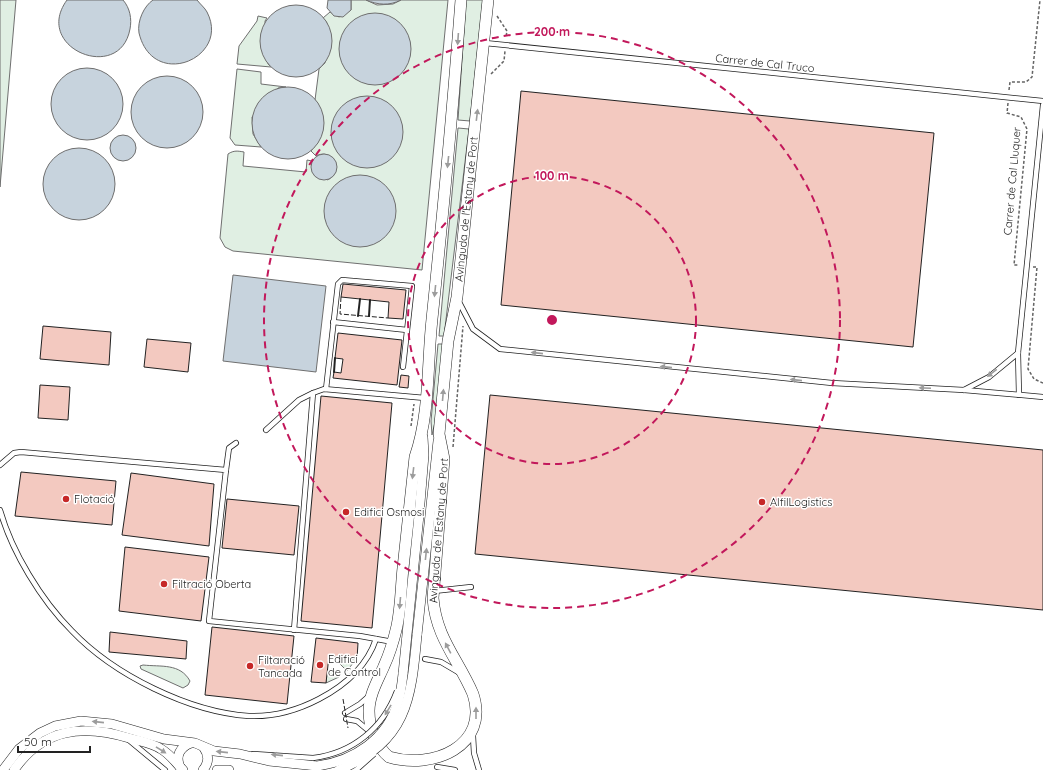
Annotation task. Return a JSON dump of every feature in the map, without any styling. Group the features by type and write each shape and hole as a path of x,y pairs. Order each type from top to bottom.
{"street":[{"name":"Avinguda de l'Estany de Port","path":"461,0 452,123 422,436 415,457 398,622 393,642 374,689 368,713 373,735 383,750 396,762 413,768 437,767 458,755 472,736 477,712 476,703 468,682 446,646 440,632 434,609 434,591 444,459 439,434 448,340 457,297 485,43 488,0"},
{"path":"339,770 382,744 400,718 408,699 413,677 439,434"},
{"path":"3,770 19,750 36,736 55,726 72,722 102,722 164,739 200,745 214,751 240,754 269,761 315,762 350,758 363,750 375,740 386,727 396,710 403,674 424,455 422,436"},
{"path":"14,770 31,750 44,741 60,734 81,730 114,733 160,748 182,769"},
{"path":"182,769 178,756 182,747 191,743"},
{"path":"203,770 208,761 207,752 204,748"},
{"path":"216,770 229,770"}],"lane":[{"name":"Carrer de Cal Truco","path":"485,43 1043,101"},
{"name":"Carrer de Cal Lluquer","path":"1019,395 1018,353 1043,105"},
{"path":"326,389 338,284 342,280 412,286 403,367"},
{"path":"457,297 464,314 473,329 500,348 824,382 964,390 1043,397"},
{"path":"334,322 407,330"},
{"path":"964,390 989,377 1018,353"},
{"path":"266,430 299,400 313,393 326,389 425,398"},
{"path":"294,630 313,393"},
{"path":"236,443 229,448 209,621 393,642"},
{"path":"0,465 14,453 21,452 226,470"},
{"path":"0,510 5,528 19,557 45,598 71,631 92,650 123,672 157,689 193,704 249,716 271,715 291,711 332,692 347,681 369,656 376,639"},
{"path":"434,591 471,587"},
{"path":"425,660 448,666 468,682"},
{"path":"345,713 365,700 374,689"},
{"path":"346,719 362,724 373,735"},
{"path":"114,733 132,743 165,770"},
{"path":"472,736 474,753 479,770"},
{"path":"356,770 365,763 382,744"},
{"path":"437,767 455,770"}],"path":[{"name":"Carrer de Cal Lluquer","path":"1040,0 1032,77 1026,82 1010,82 1007,114 1021,117 1027,129 1014,265 1037,267 1028,369 1034,379 1043,384"},
{"path":"491,75 504,61 507,31 498,19 496,12"},
{"name":"Avinguda de l'Estany de Port","path":"453,447 464,314"}],"green space":[{"path":"0,0 16,0 0,187"},
{"path":"351,0 366,0 377,5 393,4 401,0 448,0 422,270 233,251 225,247 220,238 228,154 236,151 244,152 243,166 306,172 307,160 312,161 311,164 327,180 332,177 335,172 335,162 332,158 322,154 316,156 311,151 319,139 323,126 323,119 319,106 315,100 319,69 325,63 327,23 323,18 330,12 339,17 351,10"},
{"path":"466,0 483,0 470,121 458,120"},
{"path":"258,16 267,18 265,21 268,64 271,67 237,64 239,46 257,21"},
{"path":"237,69 261,72 261,84 286,87 278,88 252,117 253,134 261,147 235,145 230,138"},
{"path":"458,128 469,129 444,336 439,336"},
{"path":"438,344 443,344 435,422 432,435 431,421"},
{"path":"344,658 356,659 347,671 339,663"},
{"path":"140,666 170,667 181,671 190,681 188,685 183,688 141,669"},
{"path":"332,669 339,677 326,683 327,671"}],"shaded area":[{"path":"67,0 123,0 129,10 131,21 130,29 123,46 111,54 96,57 82,53 69,45 61,33 59,17"},
{"path":"153,0 197,0 204,8 207,12 212,28 208,43 200,54 187,62 173,64 159,61 147,51 139,33 139,24 144,10"},
{"path":"328,0 351,0 351,10 343,17 334,16 327,8"},
{"path":"366,0 401,0 384,4"},
{"path":"289,5 303,5 322,15 332,34 332,48 322,67 303,77 289,77 270,67 260,48 260,34 270,15"},
{"path":"375,13 395,19 405,29 411,49 405,69 395,79 375,85 355,79 345,69 339,49 345,29 355,19"},
{"path":"87,68 107,74 117,84 123,104 117,124 107,134 87,140 67,134 57,124 51,104 57,84 67,74"},
{"path":"167,76 187,82 197,92 203,112 197,132 187,142 167,148 147,142 137,132 131,112 137,92 147,82"},
{"path":"281,87 295,87 314,97 324,116 324,130 314,149 295,159 281,159 262,149 252,130 252,116 262,97"},
{"path":"367,96 387,102 397,112 403,132 397,152 387,162 367,168 347,162 337,152 331,132 337,112 347,102"},
{"path":"123,135 132,139 136,148 132,157 123,161 114,157 110,148 114,139"},
{"path":"79,148 99,154 109,164 115,184 109,204 99,214 79,220 59,214 49,204 43,184 49,164 59,154"},
{"path":"324,154 333,158 337,167 333,176 324,180 315,176 311,167 315,158"},
{"path":"360,175 380,181 390,191 396,211 390,231 380,241 360,247 340,241 330,231 324,211 330,191 340,181"},
{"path":"233,275 326,286 316,372 223,361"}],"building":[{"path":"521,91 934,133 913,347 501,305"},
{"path":"343,284 406,290 403,319 388,318 389,302 341,297"},
{"path":"43,326 111,332 109,365 40,359"},
{"path":"338,333 402,340 397,385 333,378 334,372 341,373 343,359 335,358"},
{"path":"147,339 191,343 188,372 144,367"},
{"path":"401,375 409,376 408,388 399,387"},
{"path":"40,385 70,387 68,420 38,418"},
{"name":"AlfilLogistics","path":"490,395 1043,450 1043,610 475,554"},
{"name":"Edifici Osmosi","path":"321,396 392,403 372,628 301,621"},
{"name":"Flotació","path":"21,472 116,481 112,525 15,516"},
{"name":"Filtració Oberta","path":"131,473 214,484 209,546 122,535"},
{"path":"227,499 299,506 294,555 222,548"},
{"name":"Filtració Oberta","path":"125,547 209,557 201,621 119,611"},
{"name":"Filtaració Tancada","path":"212,627 294,636 287,704 205,695"},
{"path":"110,632 187,641 186,659 109,652"},
{"name":"Edifici de Control","path":"316,638 358,643 357,659 329,656 326,683 311,682"}],"fence":[{"path":"341,297 340,314 388,318"},
{"path":"343,699 348,728"}],"wall":[{"path":"358,316 360,299"},
{"path":"369,316 370,300"},
{"path":"334,372 335,358"}],"place":[{"name":"Flotació","path":"66,499"},
{"name":"AlfilLogistics","path":"762,502"},
{"name":"Edifici Osmosi","path":"346,512"},
{"name":"Filtració Oberta","path":"164,584"},
{"name":"Edifici de Control","path":"320,665"},
{"name":"Filtaració Tancada","path":"250,666"}]}
